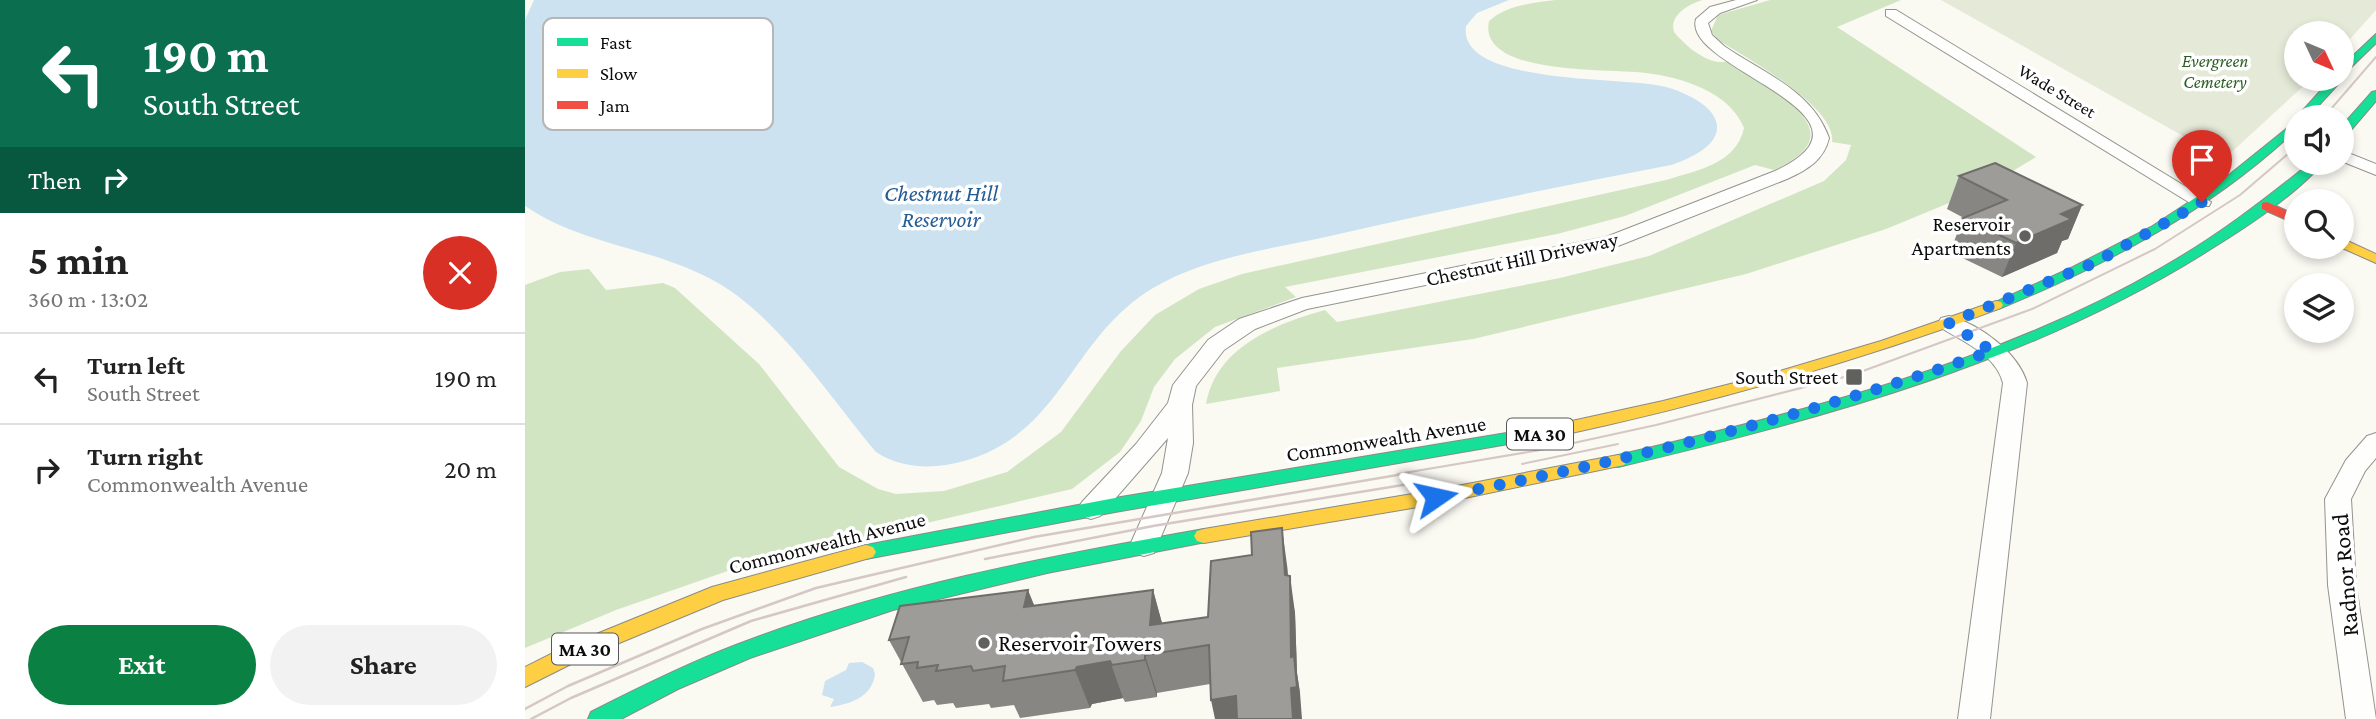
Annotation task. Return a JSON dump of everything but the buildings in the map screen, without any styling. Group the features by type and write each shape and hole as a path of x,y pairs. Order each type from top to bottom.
{"main road":[{"path":"2354,60 2376,37"},
{"path":"2313,105 2326,91"},
{"path":"2354,117 2374,98"},
{"name":"Commonwealth Avenue","path":"525,678 678,608 760,579 932,537 1563,430 1784,375 1949,323 2096,262 2202,202 2253,165 2284,135"},
{"name":"MA 30","path":"599,719 658,686 730,653 786,632 901,598 1144,545 1436,497 1618,461 1831,405 1992,351 2164,272 2267,206 2303,175"},
{"path":"2267,206 2284,214"},
{"path":"2354,248 2376,259"},
{"path":"660,708 679,689 730,653"}],"street":[{"name":"Chestnut Hill Driveway","path":"1144,545 1175,473 1180,443 1180,405 1185,385 1203,358 1231,334 1262,317 1302,304 1611,242 1781,175 1806,162 1820,145 1821,138 1811,113 1794,98 1714,45 1702,30 1701,22 1709,14 1752,0"},
{"name":"Wade Street","path":"1891,13 2202,202"},
{"path":"2354,161 2376,170"},
{"path":"1949,323 1992,351 2015,375 1974,719"},
{"name":"Chestnut Hill Driveway","path":"1091,509 1145,450 1180,405"},
{"name":"Radnor Road","path":"2362,719 2342,585 2338,499 2355,466 2376,442"}],"green space":[{"path":"1555,0 1702,0 1677,16 1674,32 1705,58 1732,62 1744,68 1784,98 1805,119 1810,129 1810,140 1793,160 1774,170 1755,165 1625,216 1557,234 1285,287 1296,297 1215,327 1175,359 1154,387 1141,421 1120,452 1072,489 739,567 616,610 525,648 525,285 560,272 589,269 606,290 663,283 675,288 759,364 839,467 878,489 896,494 944,491 1007,472 1061,432 1121,351 1155,315 1199,289 1242,274 1666,180 1703,169 1733,150 1744,128 1728,105 1703,89 1660,75 1579,69 1525,61 1504,52 1491,39 1489,21 1504,11"},
{"path":"1770,0 1901,0 1837,27 2036,157 1983,189 1886,229 1746,274 1473,339 1277,368 1280,391 1206,404 1212,384 1235,353 1268,331 1287,323 1325,310 1337,322 1560,278 1649,256 1824,181 1846,160 1851,145 1832,142 1830,128 1805,99 1787,84 1718,40 1711,31 1718,15"},
{"name":"Evergreen Cemetery","path":"1941,0 2376,0 2376,10 2354,35 2354,21 2284,21 2284,91 2298,91 2224,159"}],"water":[{"name":"Chestnut Hill Reservoir","path":"534,0 1509,0 1477,13 1466,26 1471,46 1489,60 1516,69 1549,75 1666,87 1702,104 1717,124 1715,135 1707,146 1693,156 1671,165 1262,250 1217,261 1173,277 1124,310 1100,335 1040,414 1015,436 985,454 946,465 918,466 900,463 876,452 799,355 755,310 732,292 685,267 569,229 525,206 525,20"},
{"path":"862,662 873,668 875,674 870,688 853,701 830,707 834,699 822,695 825,681 846,670 849,663"}],"tram line":[{"path":"2334,105 2376,57"},
{"path":"1398,474 1546,449 1656,425 1852,375 2032,309 2155,249 2240,195 2284,157"},
{"path":"1522,464 1618,444"},
{"path":"525,709 568,686 702,629 816,588 1034,537 1409,473"},
{"path":"985,559 1153,526 1415,483"},
{"path":"531,719 571,698 751,621 906,577"}],"traffic: fast":[{"path":"2354,60 2376,37"},
{"path":"2313,105 2326,91"},
{"path":"2354,120 2376,94"},
{"path":"1996,305 2078,270 2155,230 2228,182 2284,135"},
{"path":"1618,461 1799,416 1988,354 2080,315 2167,271 2247,221 2303,175"},
{"path":"866,552 1115,505 1549,432"},
{"path":"599,719 670,683 743,651 893,602 1047,565 1204,536"}],"traffic: slow":[{"path":"2354,248 2376,259"},
{"path":"1549,432 1663,407 1775,378 1886,344 1996,305"},
{"path":"1204,536 1436,497 1618,461"},
{"path":"525,678 575,652 719,593 866,552"}],"traffic: jam":[{"path":"2267,206 2284,214"}],"place":[{"name":"Reservoir Apartments","path":"2025,236"},
{"name":"South Street","path":"1854,377"},
{"name":"Reservoir Towers","path":"984,643"}],"route":[{"path":"1436,497 1684,446 1831,405 1992,351 1949,323 2056,281 2096,262 2202,202"}]}
